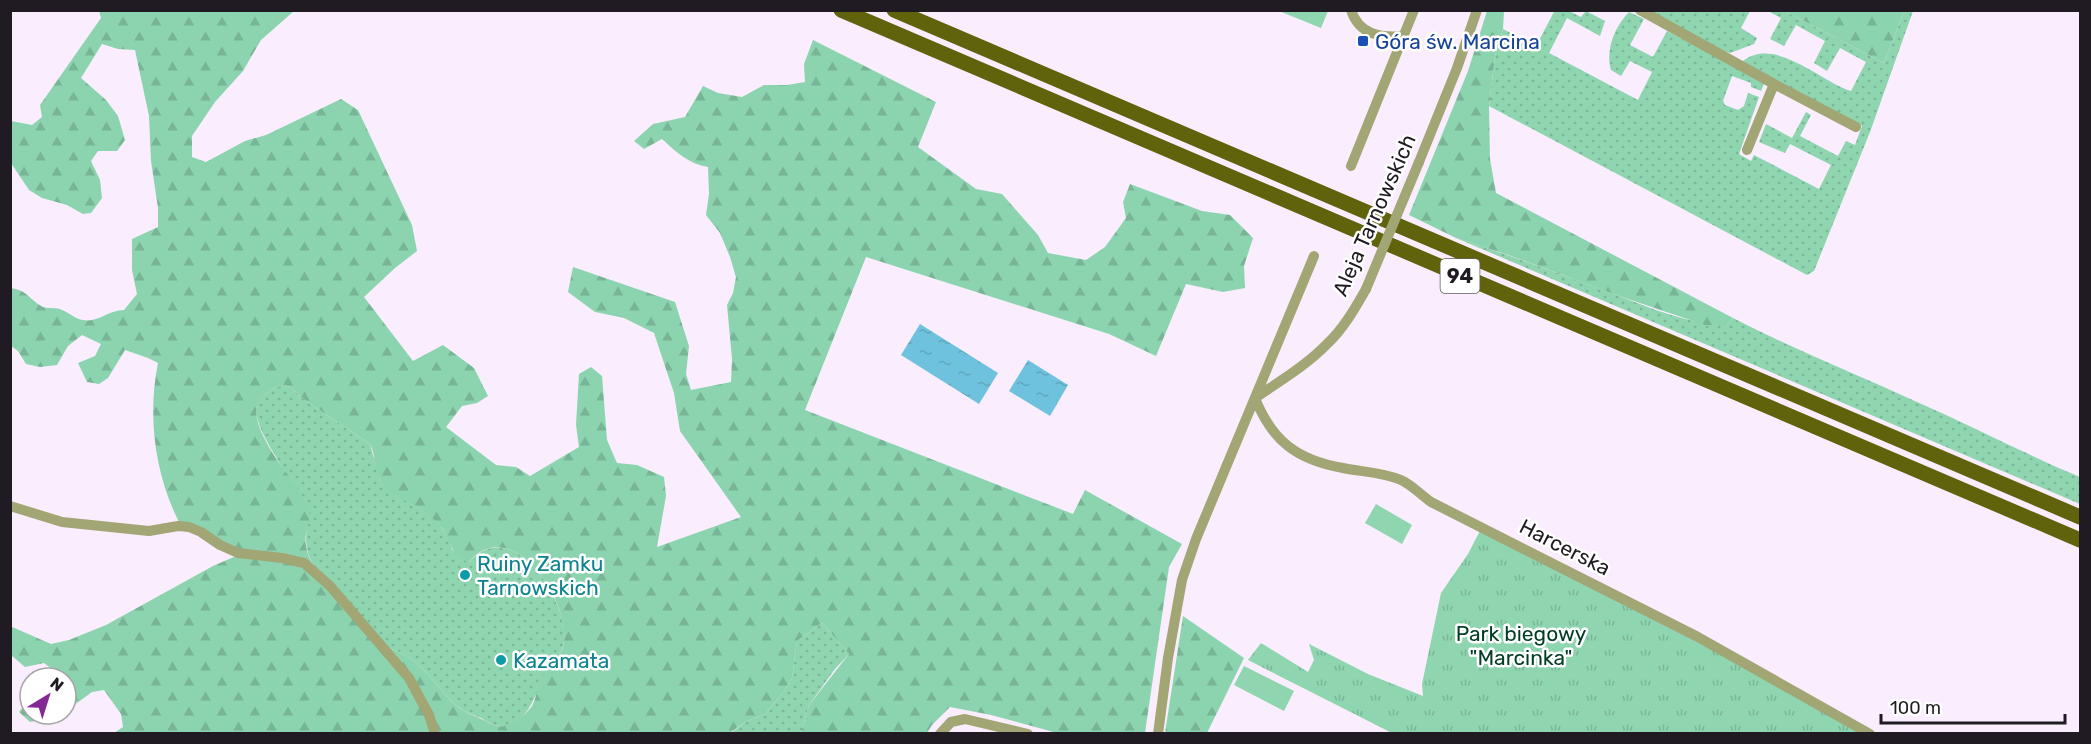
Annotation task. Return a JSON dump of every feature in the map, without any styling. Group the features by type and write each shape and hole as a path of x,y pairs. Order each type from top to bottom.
{"main road":[{"name":"94","path":"841,10 2080,540"},
{"name":"94","path":"894,10 2080,517"}],"street":[{"path":"1351,10 1358,23 1366,31 1385,38 1404,36"},
{"name":"Aleja Tarnowskich","path":"1351,166 1414,10"},
{"name":"Aleja Tarnowskich","path":"1255,398 1328,344 1348,319 1366,289 1457,68 1477,10"},
{"path":"1640,10 1856,127"},
{"path":"1747,150 1774,84"},
{"name":"Aleja Tarnowskich","path":"1158,734 1168,658 1182,580 1196,539 1314,256"},
{"name":"Harcerska","path":"1255,398 1268,427 1284,445 1307,460 1342,468 1376,472 1402,481 1431,502 1698,637 1870,734"},
{"path":"10,506 62,522 148,531 178,526 189,527 201,532 220,546 238,553 304,563 330,585 409,678 429,715 435,734"},
{"path":"940,734 951,722 966,719 1028,734"}],"green space":[{"path":"1553,10 1569,11 1581,17 1586,11 1605,21 1600,36 1567,18 1549,53 1638,100 1652,72 1630,61 1621,76 1611,70 1609,62 1612,39 1619,24 1629,12 1644,19 1630,45 1653,57 1667,31 1763,81 1761,91 1751,87 1751,83 1732,76 1723,101 1725,105 1738,110 1744,106 1748,93 1759,97 1739,154 1751,161 1754,155 1819,189 1831,165 1790,144 1785,153 1759,142 1766,124 1792,138 1806,112 1811,115 1800,136 1838,156 1846,141 1855,145 1862,126 1742,62 1755,55 1768,54 1782,57 1851,91 1866,62 1840,48 1827,71 1814,63 1825,41 1796,25 1784,46 1770,39 1781,18 1768,11 1785,11 1884,63 1904,11 1913,11 1870,132 1814,271 1807,275 1489,106 1495,56 1503,29 1536,46"},
{"path":"99,11 294,11 261,40 243,71 215,102 192,136 192,157 206,162 245,141 266,135 341,99 358,110 412,225 417,251 364,297 413,361 443,345 474,368 488,396 477,403 462,406 446,427 496,465 516,467 530,476 579,447 576,425 579,374 591,367 602,376 607,440 617,463 637,465 664,477 666,496 657,547 741,517 680,431 674,393 654,333 624,318 595,312 568,292 573,267 675,302 689,346 686,374 691,390 731,382 732,359 727,305 733,293 736,277 720,233 706,215 709,194 708,167 689,160 662,139 644,149 634,141 653,124 685,117 703,86 718,93 742,97 764,85 805,82 804,64 813,40 936,102 918,147 976,189 1002,194 1038,235 1048,253 1086,260 1105,247 1126,218 1123,202 1130,184 1202,211 1230,215 1253,238 1244,266 1245,288 1223,292 1186,284 1156,356 1109,334 866,257 805,410 1073,514 1085,490 1182,544 1169,567 1145,733 1057,733 991,715 950,707 927,733 801,733 809,705 849,654 822,623 797,641 792,678 765,714 745,722 730,733 114,733 123,727 121,714 104,690 92,692 78,702 78,666 48,666 44,663 24,666 11,655 10,626 51,644 69,640 106,625 213,566 243,553 181,526 172,507 159,467 156,446 153,404 158,363 125,350 108,378 99,384 87,382 78,363 95,356 101,344 82,335 68,346 57,365 40,367 26,364 18,351 11,346 11,288 25,293 43,307 60,309 83,320 93,320 124,310 137,294 132,270 132,239 158,227 149,116 135,50 118,49 102,44 81,78 106,100 118,116 125,140 117,151 98,151 91,161 100,180 102,198 91,213 83,214 67,205 42,198 29,190 11,163 11,121 32,125 42,117 40,105 101,18","holes":["284,385 290,387 306,401 370,444 378,476 385,487 436,521 458,557 469,562 479,552 490,548 513,551 533,566 552,592 561,615 564,631 563,647 542,676 532,706 517,720 503,726 496,725 456,706 416,663 389,648 313,565 306,542 309,507 264,438 258,421 257,406 265,393"]},
{"path":"1279,11 1328,11 1321,28"},
{"path":"1487,11 1504,11 1503,29 1495,56 1489,106 1490,159 1496,193 1733,318 1727,325 1705,325 1625,298 1456,238 1409,215 1468,71"},
{"path":"1649,11 1750,11 1741,28 1757,38 1754,44 1730,53"},
{"path":"1785,11 1904,11 1884,63"},
{"path":"1456,238 1680,317 1727,325 1733,318 2080,477 2080,504"},
{"path":"284,385 370,444 380,480 409,503 431,516 449,539 452,550 469,562 480,552 492,548 503,548 525,559 543,579 559,610 564,632 563,646 525,714 518,721 509,726 498,726 456,706 416,663 389,648 313,565 306,542 308,516 306,502 289,480 267,442 256,412 257,404 262,396"},
{"path":"1376,504 1412,525 1402,544 1365,523"},
{"name":"Park biegowy \"Marcinka\"","path":"1482,527 1870,733 1392,733 1248,660 1261,643 1308,672 1314,660 1309,644 1368,674 1423,696 1422,684 1441,593 1468,554"},
{"path":"1183,616 1244,658 1207,733 1165,733"},
{"path":"822,623 849,654 809,705 801,733 730,734 745,722 765,714 785,690 792,678 797,641"},
{"path":"1244,666 1294,691 1284,711 1234,685"}],"water":[{"path":"920,324 998,373 979,404 901,355"},
{"path":"1028,360 1068,385 1050,416 1009,391"}],"place":[{"name":"Góra św. Marcina","path":"1363,41"},
{"name":"Ruiny Zamku Tarnowskich","path":"465,575"},
{"name":"Kazamata","path":"501,660"}]}
